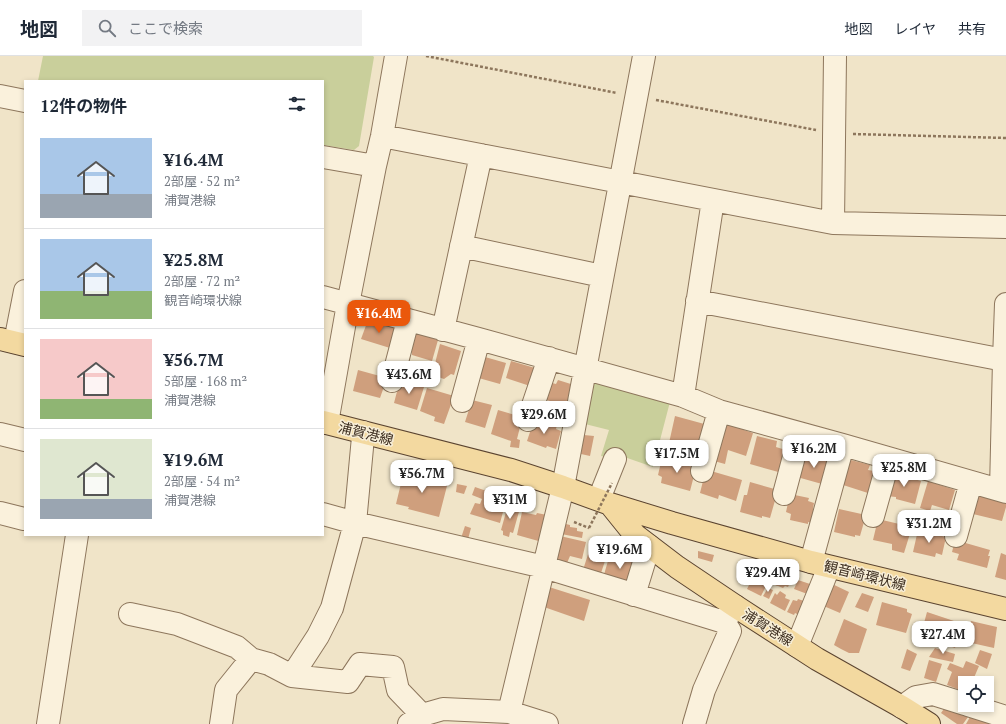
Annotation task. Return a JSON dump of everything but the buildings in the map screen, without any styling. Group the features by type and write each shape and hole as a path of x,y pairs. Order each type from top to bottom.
{"main road":[{"name":"浦賀港線","path":"325,423 511,470 563,487 607,495 635,535 677,566 729,614 797,646 929,724"},
{"name":"観音崎環状線","path":"607,495 672,523 820,564 1006,609"}],"street":[{"path":"325,423 382,136 396,56"},
{"path":"509,712 563,487 644,56"},
{"path":"833,224 835,56"},
{"path":"0,96 24,101"},
{"path":"382,136 833,224 1006,227"},
{"path":"443,330 481,155"},
{"path":"324,157 375,166"},
{"path":"683,396 713,200"},
{"path":"461,246 602,276"},
{"path":"13,342 24,295"},
{"path":"324,297 585,368 683,396 719,411 1004,491 1004,360 1006,304"},
{"path":"697,301 1004,360"},
{"path":"392,381 408,320"},
{"path":"462,401 479,339"},
{"path":"528,420 549,358"},
{"path":"702,471 719,411"},
{"path":"292,676 318,636 332,608 355,523 363,432"},
{"path":"0,434 24,440"},
{"path":"784,494 800,434"},
{"path":"797,646 820,564 843,445"},
{"path":"607,495 615,459"},
{"path":"873,516 889,459"},
{"path":"956,536 971,482"},
{"path":"0,513 24,519"},
{"path":"324,514 355,523 544,566 634,595 729,614 730,631 704,690 694,724"},
{"path":"48,724 77,536"},
{"path":"634,595 649,546"},
{"path":"130,614 177,624 237,647 251,659 269,664 292,676 348,682 360,664 393,667 398,690 415,719 443,710 509,712 547,724"},
{"path":"221,724 226,690 251,659"},
{"path":"902,707 916,697 933,694 958,702"},
{"path":"990,712 1006,717"}],"path":[{"path":"426,56 834,134 1006,138"},
{"path":"589,528 607,495"}],"green space":[{"path":"43,56 374,57 359,146 354,150 324,145 324,80 38,80"},
{"path":"593,378 671,398 653,467 613,453 609,458 601,456 609,430 585,424"}]}
